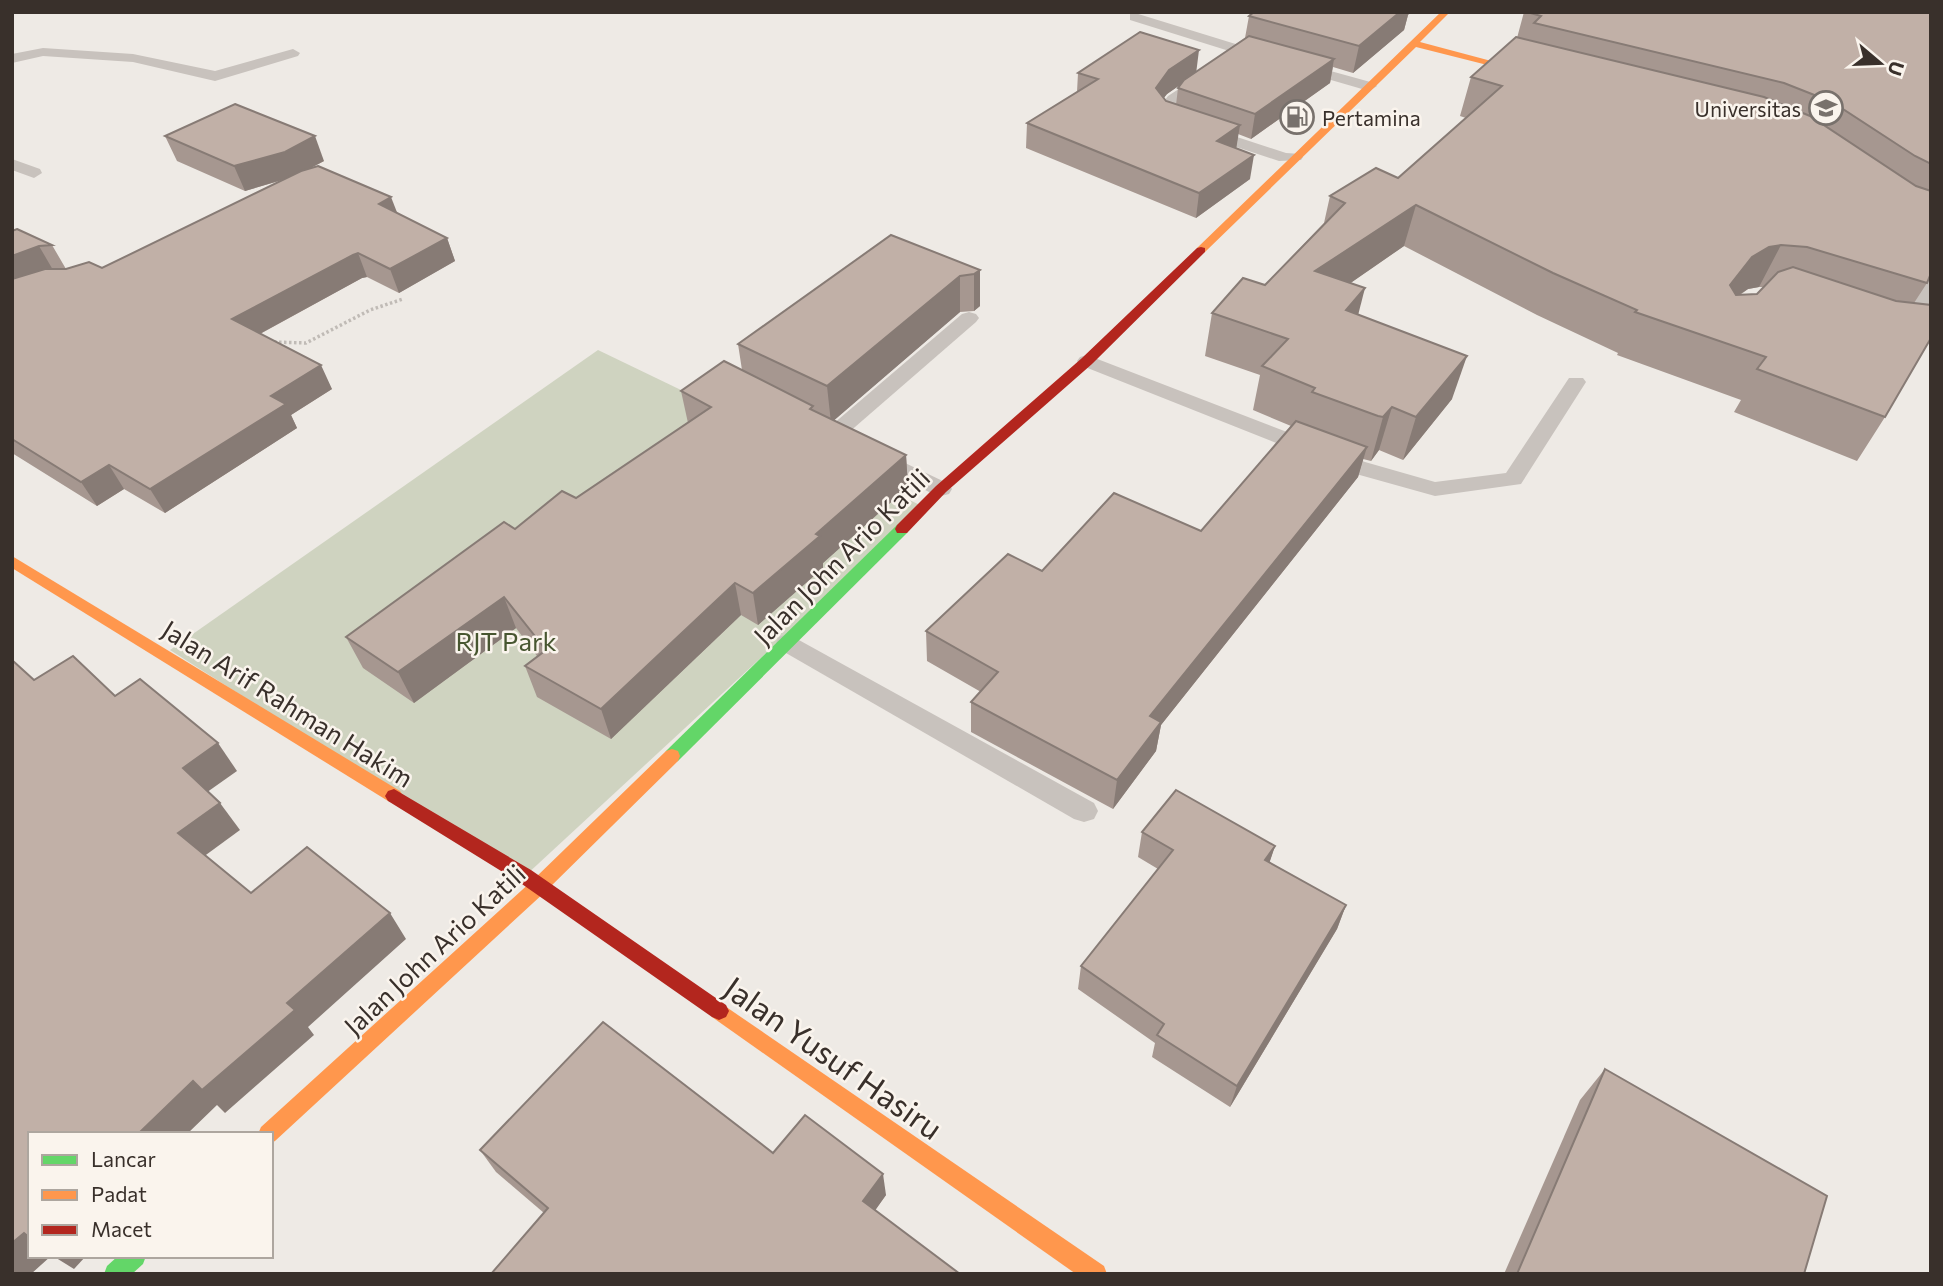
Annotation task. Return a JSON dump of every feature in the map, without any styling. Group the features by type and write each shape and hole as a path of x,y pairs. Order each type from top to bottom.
{"main road":[{"name":"Jalan John Ario Katili","path":"270,1132 539,886 942,489 1087,361 1446,12"},
{"path":"1412,43 1558,80"},
{"name":"Jalan Arif Rahman Hakim","path":"12,561 539,886"},
{"name":"Jalan Yusuf Hasiru","path":"539,886 1096,1274"},
{"path":"115,1274 133,1258"}],"street":[{"path":"1866,329 1892,338 1915,337 1931,288"}],"lane":[{"path":"1136,17 1243,51 1369,86"},
{"path":"1243,51 1173,99 1164,112 1170,120 1284,158 1295,158"},
{"path":"12,59 43,52 133,58 215,76 293,53"},
{"path":"12,163 34,173"},
{"path":"833,435 969,318"},
{"path":"1087,361 1357,467 1435,489 1513,479 1576,382"},
{"path":"810,423 942,489"},
{"path":"788,643 1084,811"}],"path":[{"path":"263,342 306,344 370,310 403,299"}],"green space":[{"name":"RJT Park","path":"598,350 924,507 525,876 170,650"}],"building":[{"path":"1254,12 1400,12 1359,46 1249,16"},
{"name":"Universitas","path":"1527,12 1931,12 1931,164 1832,102 1784,83 1534,23 1541,16"},
{"path":"1140,32 1199,50 1169,70 1156,88 1166,101 1240,125 1217,141 1254,155 1199,193 1027,123 1098,79 1078,73"},
{"path":"1249,36 1334,59 1255,114 1178,88 1184,80"},
{"path":"1516,37 1764,97 1810,116 1916,186 1931,191 1931,273 1927,283 1807,247 1781,245 1769,247 1752,257 1730,285 1736,295 1757,294 1778,272 1793,267 1896,301 1931,305 1931,338 1885,417 1757,369 1766,357 1635,312 1637,310 1553,273 1416,205 1315,271 1365,288 1346,310 1467,356 1416,417 1392,407 1383,417 1378,416 1312,392 1315,388 1262,366 1288,339 1212,313 1243,278 1265,285 1345,203 1330,196 1376,168 1398,178 1502,86 1471,77"},
{"path":"235,104 315,136 285,152 234,166 165,136"},
{"path":"318,166 391,197 379,204 447,238 390,269 358,253 232,319 321,365 271,396 286,404 150,489 109,465 81,482 12,439 12,279 45,269 66,269 89,262 102,268 301,171"},
{"path":"17,229 52,245 39,246 12,256 12,231"},
{"path":"891,235 980,270 974,274 960,276 827,386 738,344"},
{"path":"724,361 813,406 810,409 906,455 816,534 820,536 753,593 735,583 601,709 525,666 546,650 504,597 398,672 346,637 504,522 515,529 562,491 576,498 711,407 681,391"},
{"path":"1296,421 1367,447 1150,716 1161,722 1117,780 971,702 998,672 926,631 1008,554 1042,571 1114,493 1201,531"},
{"path":"73,656 115,696 140,679 218,743 183,768 220,803 178,833 251,893 307,847 390,913 287,1003 295,1010 202,1090 193,1081 140,1132 28,1132 28,1236 24,1233 12,1243 12,660 34,680"},
{"path":"1176,790 1275,846 1265,860 1346,905 1237,1086 1157,1035 1164,1024 1081,966 1173,850 1142,832"},
{"path":"603,1022 773,1153 805,1115 883,1174 863,1201 960,1274 491,1274 548,1208 480,1150"},
{"path":"1605,1069 1827,1196 1804,1274 1517,1274"}],"traffic: fast":[{"path":"672,756 902,529"},
{"path":"115,1274 133,1258"}],"traffic: slow":[{"path":"1201,250 1446,12"},
{"path":"1412,43 1539,75"},
{"path":"12,561 394,796"},
{"path":"270,1132 539,886 672,756"},
{"path":"719,1011 1096,1274"}],"traffic: jam":[{"path":"902,529 941,489 1087,361 1201,250"},
{"path":"394,796 525,876 719,1011"}],"place":[{"name":"Universitas","path":"1826,108"},
{"name":"Pertamina","path":"1297,117"}]}
